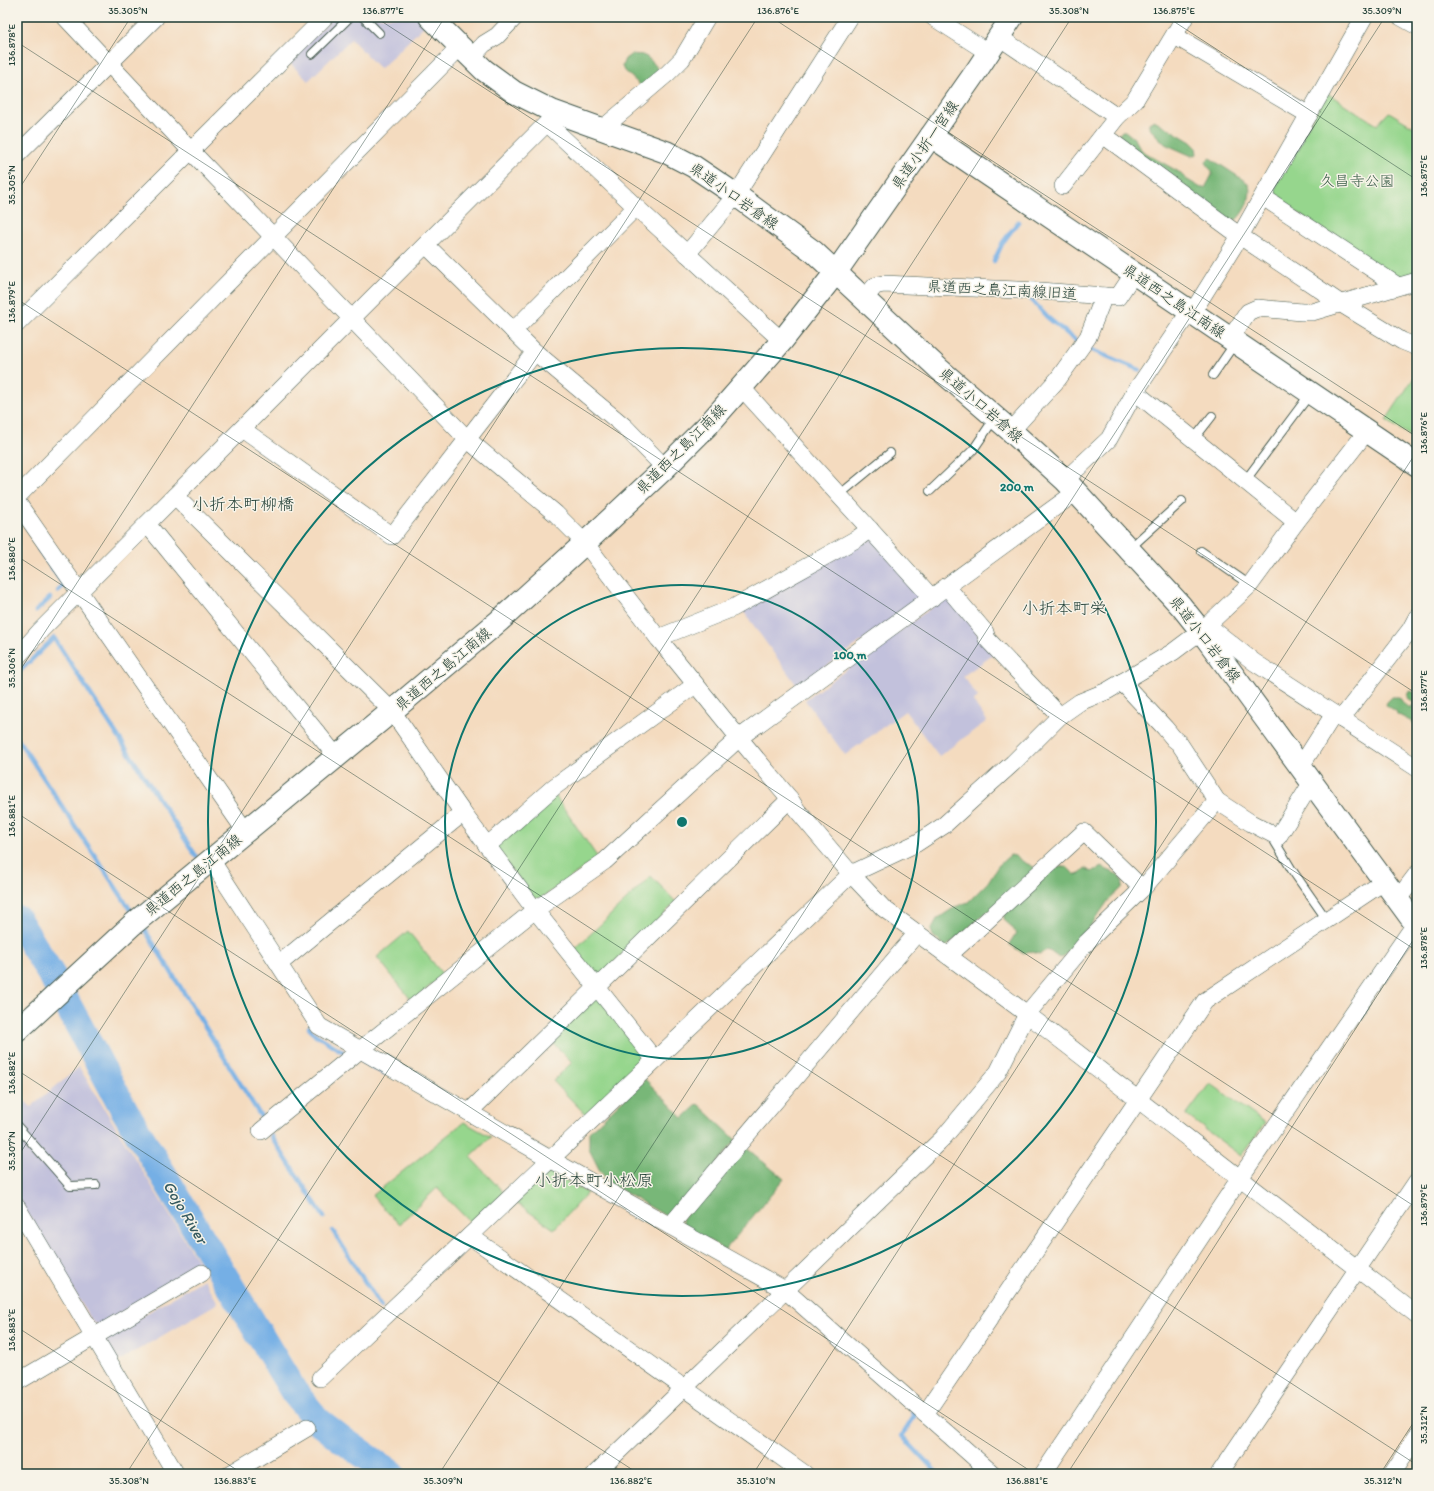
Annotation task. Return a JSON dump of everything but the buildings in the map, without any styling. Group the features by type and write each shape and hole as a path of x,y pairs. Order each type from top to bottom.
{"main road":[{"name":"県道小口岩倉線","path":"430,17 488,74 550,117 602,129 666,152 693,166 736,196 814,252 939,369 1003,424 1070,486 1181,606 1307,774 1416,925"},
{"name":"県道小折一宮線","path":"836,272 1012,17"},
{"name":"県道西之島江南線","path":"931,136 1417,465"},
{"name":"県道西之島江南線","path":"17,1031 132,925 499,622 585,544 708,425 782,341 836,272"}],"street":[{"path":"17,155 156,17"},
{"path":"17,324 326,17"},
{"path":"17,497 273,236 466,52 497,36 515,17"},
{"path":"602,129 668,73 682,59 707,17"},
{"path":"687,254 736,196 850,17"},
{"path":"933,17 994,45 1117,117"},
{"path":"1063,186 1117,117 1135,100 1175,36 1185,17"},
{"path":"261,1131 535,910 605,861 739,738 948,587 1070,486 1109,440 1135,392 1191,312 1240,236 1364,17"},
{"path":"1401,17 1417,26"},
{"path":"74,20 109,63 191,151 467,439 556,514 585,544 695,685 790,799 797,810 851,874 884,908 1027,1014 1417,1315"},
{"path":"1175,36 1309,115"},
{"path":"17,657 41,630 426,245 550,117 636,207 782,341"},
{"path":"1103,135 1240,236 1340,303 1402,341 1417,346"},
{"path":"1263,197 1398,286"},
{"path":"513,331 636,207"},
{"path":"426,245 535,352 625,428 665,468"},
{"name":"県道西之島江南線旧道","path":"864,299 875,286 883,284 1040,291 1118,297 1134,274"},
{"path":"1233,341 1248,312 1252,309 1257,308 1312,312 1417,281"},
{"path":"1003,424 1058,379 1088,337 1104,296"},
{"path":"242,429 392,536 535,352"},
{"path":"741,387 932,598"},
{"path":"1135,392 1296,522"},
{"path":"320,1378 851,874 917,843 943,826 1013,763 1060,716 1080,702 1107,691 1173,652 1201,631 1250,585 1296,522 1367,431"},
{"path":"175,496 392,711 463,813 535,910 655,1060"},
{"path":"17,502 246,832"},
{"path":"147,524 336,756"},
{"path":"658,638 733,608 858,538 870,529"},
{"path":"948,587 985,632 987,639 1060,716"},
{"path":"1122,682 1165,728 1174,740 1179,743 1217,801 1251,823 1278,837 1307,774 1338,717 1410,630 1417,618"},
{"path":"1201,631 1216,632 1254,662 1417,768"},
{"path":"487,846 554,787 695,685"},
{"path":"469,1112 790,799"},
{"path":"595,1474 943,1138 998,1072 1027,1014 1086,942 1142,888 1217,801"},
{"path":"279,964 463,813"},
{"path":"948,956 1084,832 1142,888"},
{"path":"212,860 319,1026 550,1159 785,1290 993,1474"},
{"path":"1398,899 1417,874"},
{"path":"925,1414 1206,1001 1385,881"},
{"path":"1043,1474 1240,1178 1416,925"},
{"path":"670,1226 917,933"},
{"path":"1219,1474 1417,1180"},
{"path":"17,1207 176,1474"},
{"path":"470,1236 805,1474"},
{"path":"17,1382 202,1273"},
{"path":"230,1474 307,1428"},
{"path":"1392,1474 1417,1436"}],"lane":[{"path":"312,54 350,17"},
{"path":"363,17 379,33"},
{"path":"1213,375 1233,341"},
{"path":"1245,481 1310,393"},
{"path":"1194,439 1212,416"},
{"path":"930,491 1003,424"},
{"path":"839,495 890,453"},
{"path":"1128,549 1182,502"},
{"path":"1201,551 1250,585"},
{"path":"1278,837 1275,842 1292,870 1327,920"},
{"path":"17,1126 70,1186 96,1185"}],"shaded area":[{"path":"334,17 419,17 426,24 380,69 351,39 308,81 288,61"},
{"path":"873,538 921,593 920,599 798,687 741,608"},
{"path":"949,595 993,655 963,676 978,697 973,701 987,721 939,756 905,711 845,755 805,700"},
{"path":"79,1067 200,1265 100,1325 93,1323 17,1196 17,1093 31,1107"},
{"path":"204,1279 218,1303 117,1362 106,1346 107,1337"}],"green space":[{"path":"632,54 647,57 655,65 659,72 642,87 623,69 622,66 625,59"},
{"name":"久昌寺公園","path":"1327,93 1377,125 1389,112 1417,129 1417,275 1399,280 1269,194"},
{"path":"1154,120 1191,142 1196,147 1197,154 1192,156 1165,144 1149,128 1149,123"},
{"path":"1122,131 1125,131 1135,139 1145,153 1179,172 1186,179 1201,188 1205,188 1212,175 1212,171 1207,166 1206,161 1210,158 1248,183 1250,193 1245,209 1235,221 1228,220 1119,139 1119,134"},
{"path":"1417,373 1417,441 1386,420"},
{"path":"1411,691 1417,694 1417,721 1414,723 1397,714 1396,711 1386,705 1392,697 1399,697 1405,705 1411,708 1414,703 1407,698 1408,693"},
{"path":"554,794 598,858 540,899 533,898 496,849 498,842"},
{"path":"1010,855 1037,870 946,947 933,936 931,930 937,919 955,907 968,902 988,882 998,866"},
{"path":"1066,866 1074,874 1078,875 1085,868 1091,872 1102,867 1121,878 1123,882 1122,888 1108,901 1089,928 1064,956 1059,958 1047,950 1039,954 1029,951 1024,954 1009,944 1016,933 1004,920 1004,913 1050,871"},
{"path":"651,876 676,902 598,978 574,950"},
{"path":"408,931 443,975 412,1001 377,957"},
{"path":"592,999 600,999 645,1056 645,1062 588,1117 553,1081 572,1062 550,1040"},
{"path":"645,1079 683,1118 698,1104 736,1140 673,1215 666,1216 609,1183 599,1169 589,1149 589,1132"},
{"path":"1210,1083 1265,1123 1241,1156 1186,1115"},
{"path":"464,1122 491,1137 470,1157 505,1194 473,1225 437,1188 399,1224 372,1196"},
{"path":"744,1146 784,1179 725,1250 683,1225 682,1219"},
{"path":"546,1169 587,1193 554,1229 513,1201"}],"waterway":[{"path":"1388,17 1398,23"},
{"path":"994,261 1003,242 1018,222"},
{"path":"1029,297 1047,317 1080,344"},
{"path":"1087,348 1140,370"},
{"path":"39,549 64,585 58,591"},
{"path":"36,611 50,598"},
{"path":"17,674 54,638 196,856"},
{"path":"17,738 132,912"},
{"name":"Gojo River","path":"17,919 52,976 125,1111 294,1392 317,1420 344,1441 392,1474"},
{"path":"145,930 263,1120 265,1118"},
{"path":"309,1027 313,1033 342,1051"},
{"path":"364,1062 384,1073"},
{"path":"271,1136 324,1217"},
{"path":"333,1231 381,1307"},
{"path":"912,1412 915,1415 902,1436 938,1474"}],"district":[{"name":"小折本町柳橋","path":"243,504"},
{"name":"小折本町栄","path":"1064,608"},
{"name":"小折本町小松原","path":"594,1180"}]}
